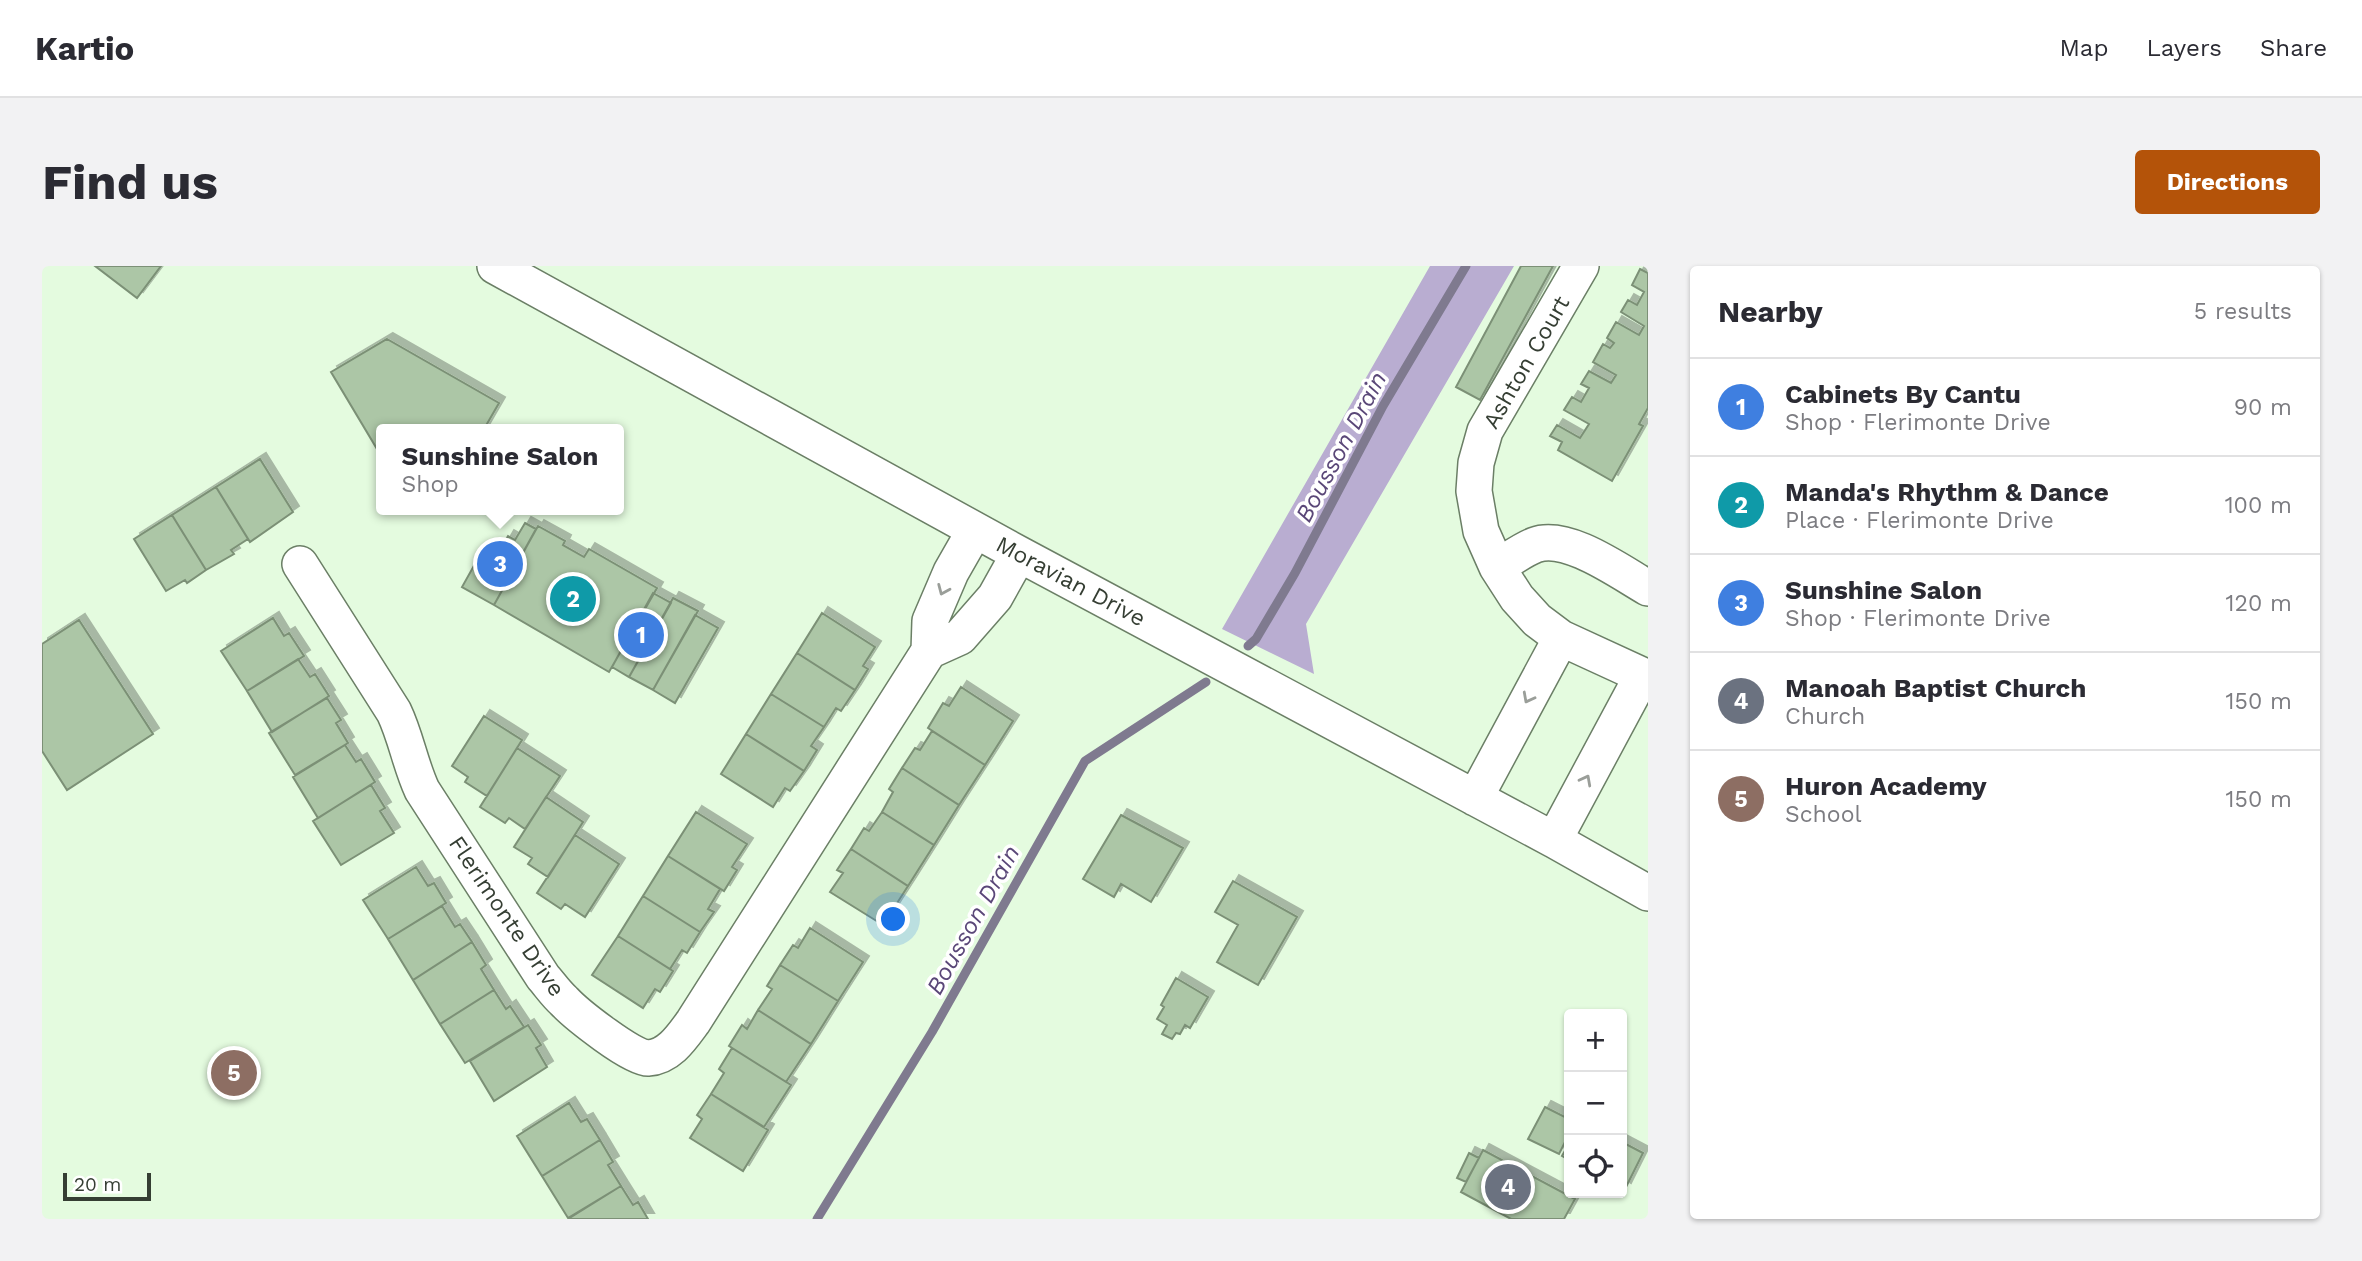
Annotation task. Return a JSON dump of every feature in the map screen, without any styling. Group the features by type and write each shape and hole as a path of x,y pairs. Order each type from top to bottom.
{"street":[{"name":"Moravian Drive","path":"495,266 1019,554 1648,893"},
{"name":"Ashton Court","path":"1581,266 1485,431 1476,463 1474,491 1481,531 1497,567 1517,598 1537,620 1560,638 1645,677"},
{"name":"Flerimonte Drive","path":"299,564 394,712 405,735 411,766 422,790 543,977 565,1003 600,1031 628,1051 646,1059 662,1055 677,1043 693,1022 929,651 930,621 951,572 975,530"},
{"path":"1497,567 1535,545 1553,542 1578,549 1648,587"},
{"path":"929,651 960,637 995,597 1019,554"},
{"path":"1475,798 1560,638"},
{"path":"1554,840 1645,677"}],"shaded area":[{"path":"1430,266 1514,266 1306,624 1314,674 1222,629"}],"building":[{"path":"95,266 161,266 137,298"},
{"path":"1521,266 1553,266 1480,400 1456,387"},
{"path":"1640,269 1648,273 1648,408 1639,424 1643,426 1612,481 1558,450 1562,442 1550,436 1557,425 1580,438 1589,424 1564,410 1572,397 1581,402 1589,388 1581,384 1589,371 1611,383 1616,375 1593,362 1603,344 1610,348 1614,343 1607,338 1616,322 1639,335 1644,326 1621,312 1628,300 1637,305 1644,292 1632,285"},
{"path":"387,339 499,403 487,424 376,424 376,447 331,372"},
{"path":"260,459 293,512 250,542 216,487"},
{"path":"216,487 248,539 231,550 234,554 206,570 172,515"},
{"path":"172,515 206,570 187,583 185,580 166,591 134,539"},
{"path":"525,523 536,529 494,605 462,587 476,562 483,566 492,548 499,552 508,536 515,540"},
{"path":"538,526 565,541 563,545 584,557 589,549 657,588 609,672 494,605"},
{"path":"653,593 671,603 629,677 612,667"},
{"path":"673,598 698,611 653,690 629,677"},
{"path":"822,613 875,647 863,666 868,669 855,690 797,653"},
{"path":"695,615 718,628 675,703 653,690"},
{"path":"273,618 284,636 289,633 304,656 247,691 221,651"},
{"path":"79,620 153,734 67,790 42,751 42,644"},
{"path":"797,653 855,690 841,711 836,708 824,727 771,694"},
{"path":"298,659 310,677 315,674 329,696 272,732 247,691"},
{"path":"961,687 1013,721 985,765 928,728 943,703 949,706"},
{"path":"771,694 824,727 811,746 817,750 804,771 746,734"},
{"path":"327,698 341,720 336,723 348,743 295,775 269,733"},
{"path":"484,716 522,740 487,796 465,782 468,777 452,766"},
{"path":"932,731 985,765 959,805 902,768 915,748 920,750"},
{"path":"746,734 804,771 790,791 785,788 773,807 721,774"},
{"path":"345,745 356,762 361,759 375,782 318,818 293,777"},
{"path":"517,748 560,776 525,829 509,818 505,823 480,807"},
{"path":"902,768 959,805 934,845 882,812 893,792 889,789"},
{"path":"371,785 385,808 380,811 394,833 341,865 313,821"},
{"path":"546,797 583,822 548,877 528,864 532,858 514,847"},
{"path":"696,812 747,844 732,867 737,870 724,891 668,856"},
{"path":"882,812 934,845 908,886 851,849 864,828 869,831"},
{"path":"1121,815 1183,848 1151,902 1121,884 1114,897 1083,879"},
{"path":"575,835 619,864 585,917 565,904 561,909 537,893"},
{"path":"851,849 908,886 883,925 830,892 843,873 837,870"},
{"path":"668,856 720,889 708,909 714,912 700,932 643,896"},
{"path":"416,867 428,886 434,883 446,903 388,939 363,900"},
{"path":"1233,881 1297,917 1258,985 1217,962 1238,925 1215,912"},
{"path":"643,896 700,932 687,953 682,950 670,969 618,936"},
{"path":"442,906 455,927 460,924 472,942 413,980 388,939"},
{"path":"810,928 863,962 838,1001 780,965 793,945 798,948"},
{"path":"618,936 673,971 660,992 655,989 643,1008 592,975"},
{"path":"472,942 486,965 481,969 494,990 440,1024 413,980"},
{"path":"780,965 838,1001 811,1044 758,1010 772,989 767,986"},
{"path":"1176,978 1208,997 1190,1028 1185,1025 1180,1034 1176,1033 1172,1039 1162,1034 1167,1025 1157,1019 1164,1007 1161,1005"},
{"path":"494,990 506,1009 510,1006 524,1027 465,1063 440,1024"},
{"path":"758,1010 811,1044 786,1082 729,1046 742,1025 747,1029"},
{"path":"528,1025 541,1045 536,1048 547,1067 494,1101 470,1061"},
{"path":"732,1048 791,1085 764,1127 711,1094 724,1073 719,1069"},
{"path":"711,1094 768,1130 743,1171 690,1138 702,1119 697,1115"},
{"path":"569,1103 581,1122 587,1119 600,1140 542,1176 517,1136"},
{"path":"1545,1107 1564,1116 1564,1144 1559,1154 1528,1139"},
{"path":"600,1140 613,1162 608,1165 621,1186 568,1218 542,1176"},
{"path":"1627,1145 1643,1153 1627,1185"},
{"path":"1483,1150 1564,1193 1564,1198 1575,1199 1564,1219 1511,1219 1461,1192"},
{"path":"1469,1153 1479,1158 1466,1182 1457,1178"},
{"path":"621,1186 633,1205 638,1202 648,1219 568,1219"}],"waterway":[{"name":"Bousson Drain","path":"1248,646 1256,639 1295,573 1383,406 1466,266"},
{"name":"Bousson Drain","path":"817,1219 932,1032 1085,761 1206,682"}],"place":[{"name":"Sunshine Salon","path":"500,564"},
{"name":"Manda's Rhythm & Dance","path":"573,599"},
{"name":"Cabinets By Cantu","path":"641,635"},
{"name":"Huron Academy","path":"234,1073"},
{"name":"Manoah Baptist Church","path":"1508,1187"}]}
